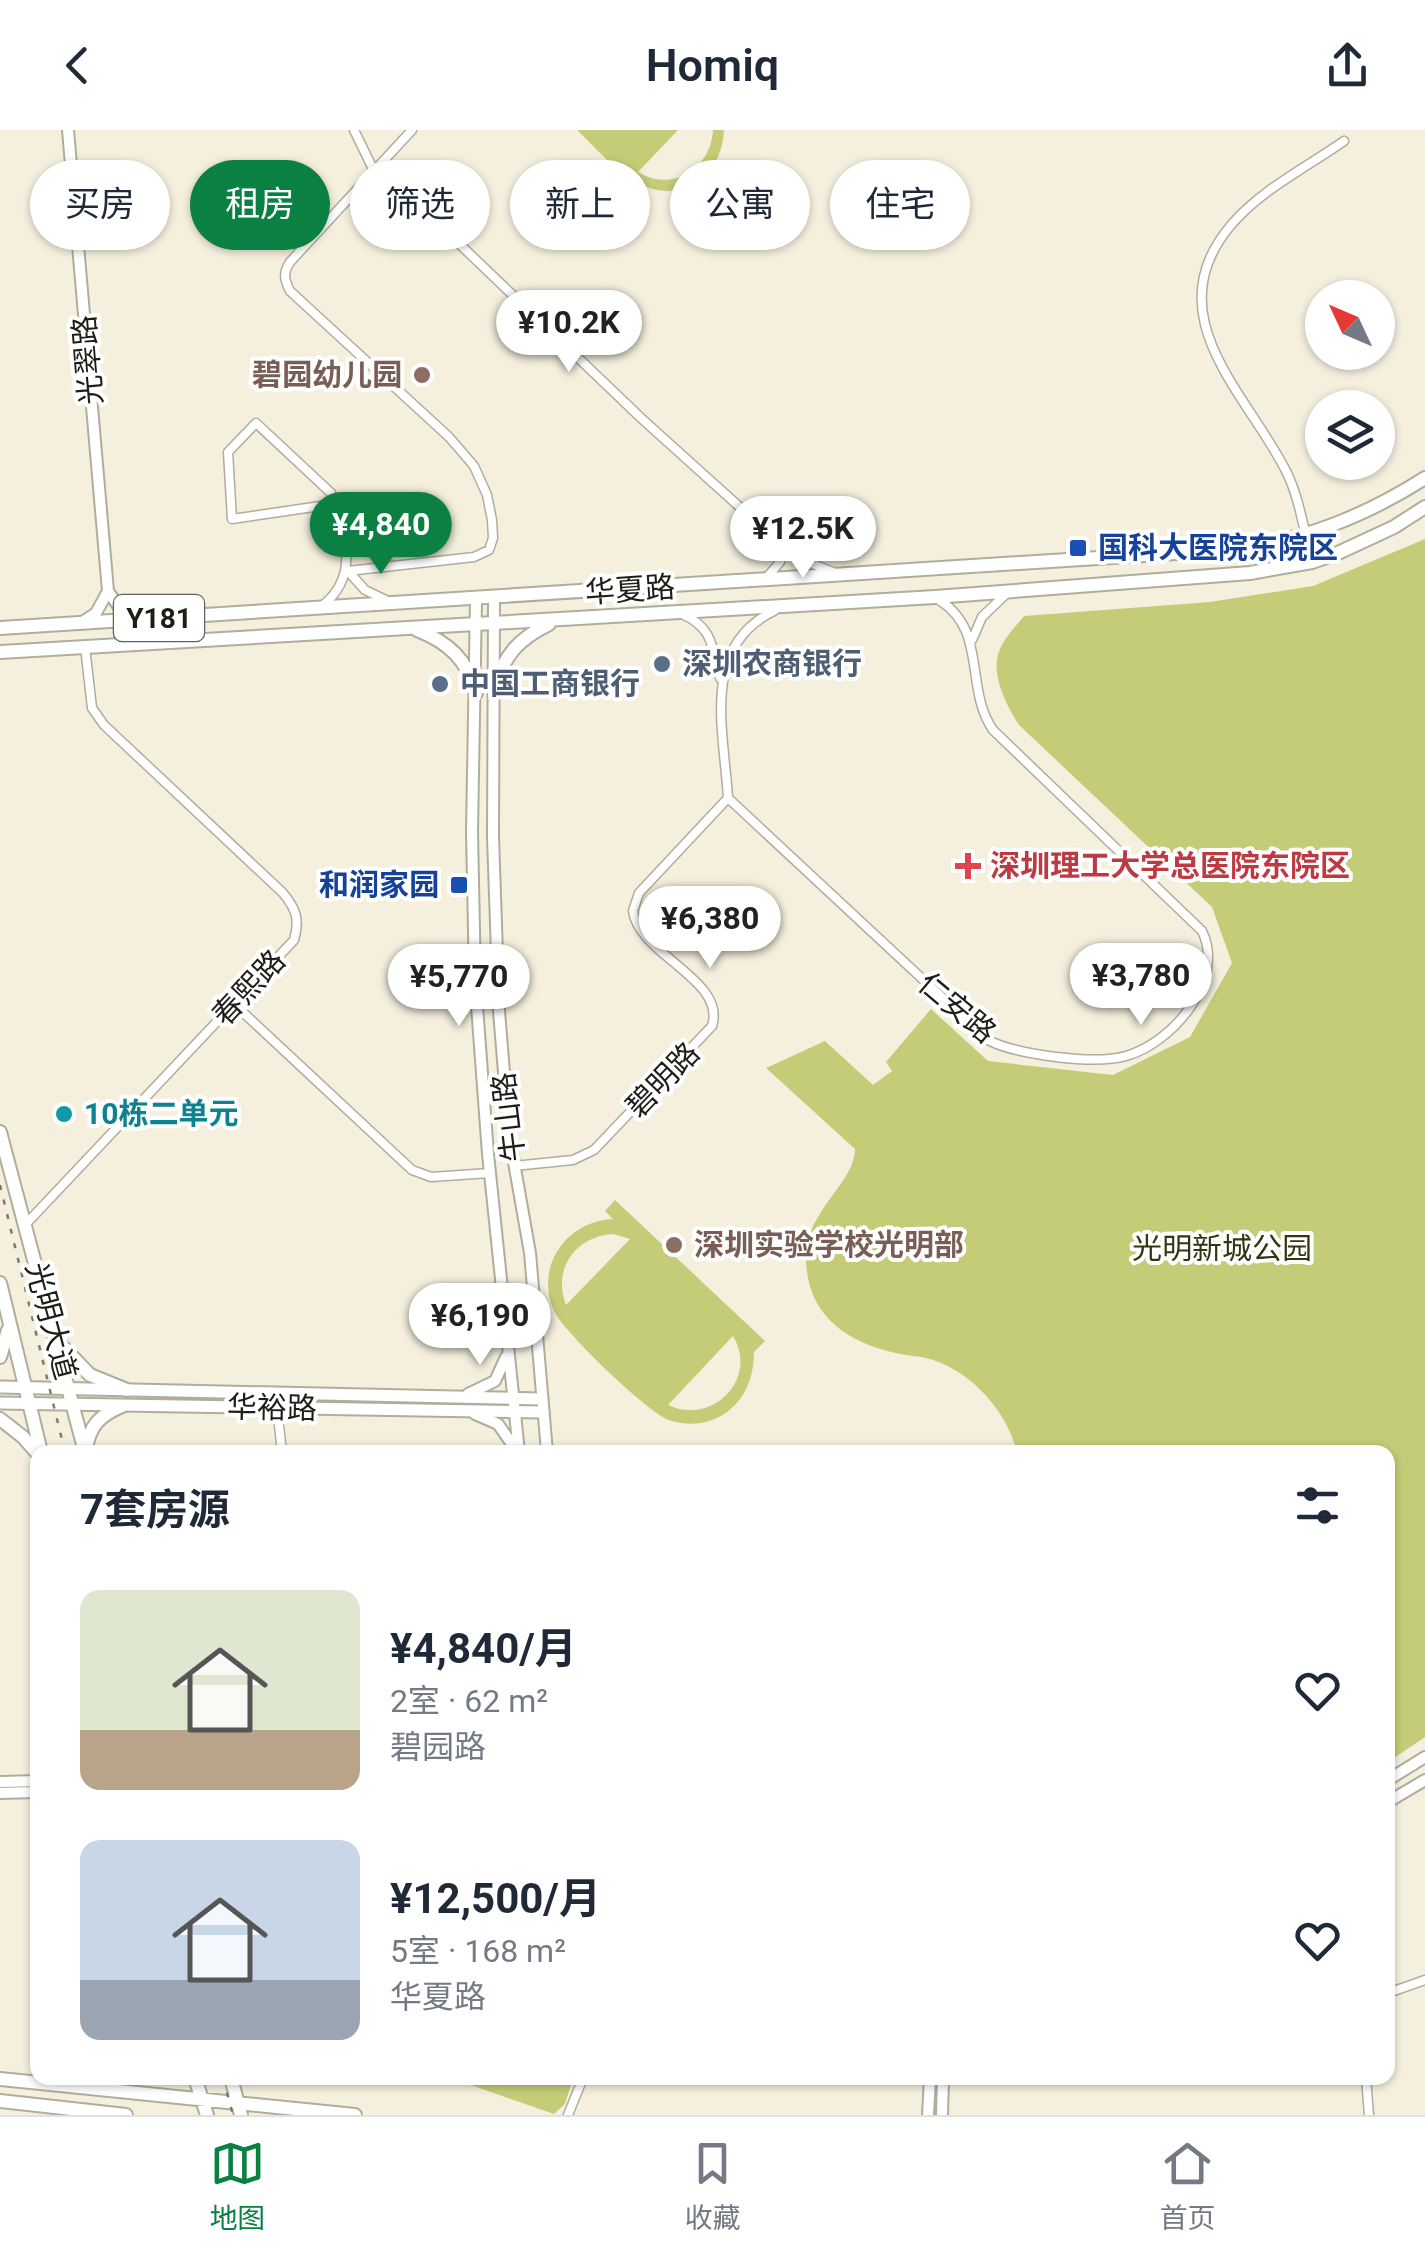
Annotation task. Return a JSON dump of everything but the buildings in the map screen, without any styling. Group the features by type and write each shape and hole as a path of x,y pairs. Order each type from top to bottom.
{"main road":[{"name":"华夏路","path":"0,628 1239,550 1306,537 1372,509 1425,478"},
{"name":"华夏路","path":"0,652 935,598 1250,573 1312,562 1394,527 1425,506"},
{"path":"494,687 501,665 516,644 558,620"},
{"path":"414,630 436,638 456,653 469,670 476,692"},
{"name":"光明大道","path":"0,1132 83,1445"},
{"name":"光明大道","path":"0,1283 37,1445"},
{"path":"0,1357 8,1334 8,1317"},
{"path":"53,1330 69,1356 90,1376 127,1390"},
{"name":"华裕路","path":"0,1387 459,1396 513,1406"},
{"name":"华裕路","path":"0,1403 460,1411 543,1406"},
{"path":"87,1445 96,1421 122,1406"},
{"path":"0,1419 31,1445"},
{"path":"0,2079 30,2082"},
{"path":"58,2085 202,2100 239,2109 355,2115"},
{"path":"198,2085 207,2115"},
{"path":"0,2101 126,2115"}],"street":[{"name":"光翠路","path":"68,130 108,591"},
{"path":"354,130 371,160"},
{"path":"384,160 412,130"},
{"path":"1312,562 1294,488 1215,356 1204,326 1203,292 1210,260 1232,224 1344,142"},
{"path":"348,571 474,557 489,550 493,538 487,495 474,466 449,437 290,290 285,281 284,272 290,262 350,196"},
{"path":"463,250 784,547 803,560 842,576"},
{"path":"319,609 343,587 348,571 334,504 327,488 256,423 228,452 232,519 334,504"},
{"path":"760,581 774,573 784,547"},
{"path":"348,571 365,590 398,605"},
{"path":"78,623 96,613 108,591 121,610 140,619"},
{"path":"972,640 982,617 1008,592"},
{"path":"935,598 960,618 972,640"},
{"name":"牛山路","path":"494,599 492,837 499,1011 514,1166 530,1253 546,1445"},
{"name":"牛山路","path":"476,600 472,763 474,941 490,1173 517,1445"},
{"path":"722,688 729,654 742,632 782,606"},
{"path":"678,613 697,621 710,634 722,688 728,798"},
{"name":"仁安路","path":"728,798 988,1040 1008,1048 1098,1059 1122,1057 1146,1048 1167,1032 1198,993 1208,970 1206,939 1189,915 994,730 977,694 972,640"},
{"name":"春熙路","path":"25,1225 294,940 300,923 294,907 104,725 92,708 85,647"},
{"name":"碧明路","path":"514,1166 573,1160 594,1150 712,1026 712,1001 643,933 633,910 639,893 728,798"},
{"path":"234,1004 412,1170 431,1177 490,1173"},
{"path":"459,1396 479,1392 495,1382 504,1367 508,1346"},
{"path":"277,1408 281,1445"},
{"path":"460,1411 484,1416 498,1424 513,1445"},
{"path":"1395,1776 1425,1757"},
{"path":"1395,1798 1425,1780"},
{"path":"0,1782 30,1781"},
{"path":"0,1793 30,1792"},
{"path":"1395,1991 1425,1980"},
{"path":"568,2115 580,2085"},
{"path":"928,2115 930,2085"},
{"path":"942,2115 944,2085"},
{"path":"1367,2085 1369,2115"}],"green space":[{"path":"577,130 678,130 649,160 608,160"},
{"path":"713,130 724,130 722,144 718,157 702,160 711,144"},
{"path":"650,178 670,179 670,190 650,188"},
{"name":"光明新城公园","path":"1425,539 1425,1737 1395,1757 1395,1445 1015,1445 997,1409 962,1374 933,1360 860,1341 845,1333 821,1310 808,1277 808,1240 847,1174 855,1149 766,1068 825,1041 873,1085 892,1071 886,1062 931,1009 988,1061 1113,1075 1190,1037 1232,963 1212,907 1019,725 998,679 997,658 1024,616 1210,602 1313,586"},
{"path":"615,1200 765,1341 754,1352 751,1377 744,1392 721,1416 692,1424 658,1414 589,1352 554,1311 548,1278 559,1249 582,1228 613,1219 605,1211","holes":["613,1234 630,1239 566,1305 562,1279 570,1257 588,1241","733,1336 740,1368 727,1394 700,1409 668,1405"]},
{"path":"471,2085 571,2085 565,2104 554,2114"}],"railway":[{"path":"0,1185 63,1445"},
{"path":"225,2085 233,2115"}],"place":[{"name":"碧园幼儿园","path":"422,375"},
{"name":"国科大医院东院区","path":"1078,548"},
{"name":"深圳农商银行","path":"662,664"},
{"name":"中国工商银行","path":"440,684"},
{"name":"深圳理工大学总医院东院区","path":"968,866"},
{"name":"和润家园","path":"459,885"},
{"name":"10栋二单元","path":"64,1114"},
{"name":"深圳实验学校光明部","path":"674,1245"}]}
